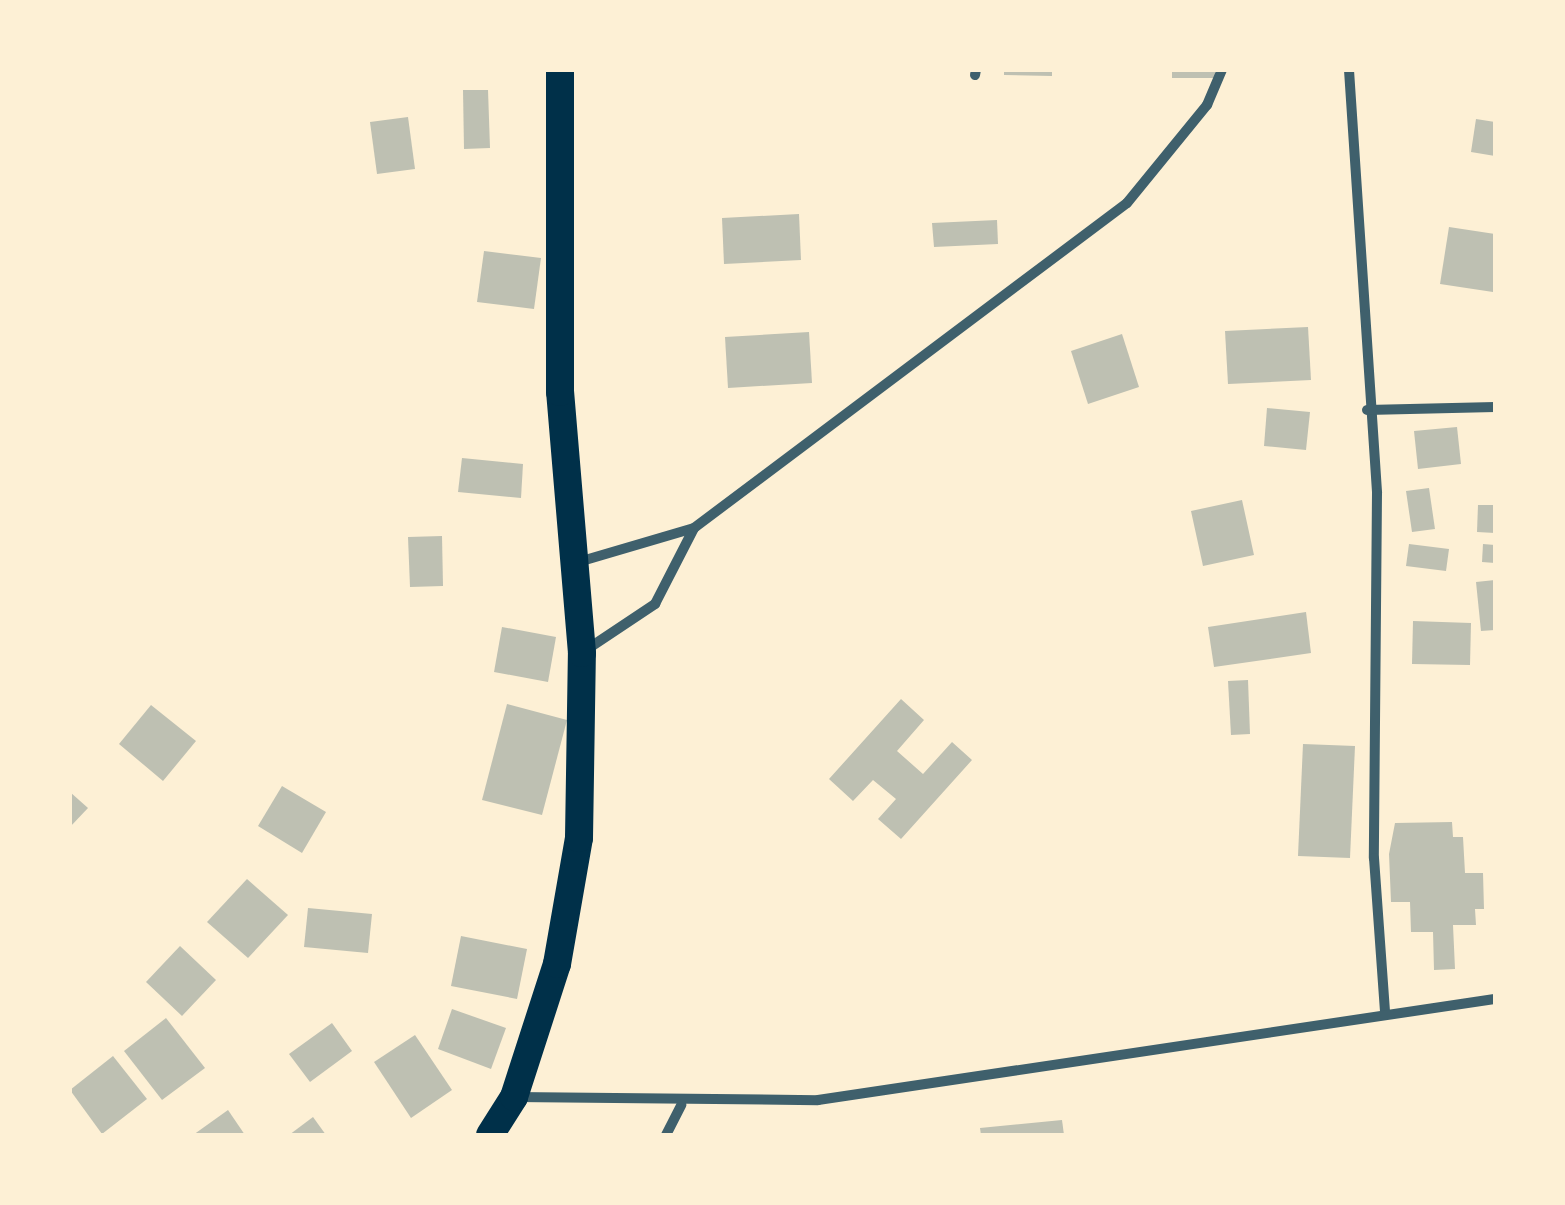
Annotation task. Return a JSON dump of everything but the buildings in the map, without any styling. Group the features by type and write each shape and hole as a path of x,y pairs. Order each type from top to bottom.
{"highway":[{"path":"490,1135 514,1097 557,964 578,838 582,653 560,392 560,70"}],"street":[{"path":"575,563 694,528 1127,203 1207,104 1222,70"},
{"path":"1349,70 1367,410 1377,493 1374,858 1385,1011"},
{"path":"1367,410 1495,407"},
{"path":"582,653 655,604 694,528"},
{"path":"514,1097 681,1105 761,1095 818,1100 1385,1011 1495,999"},
{"path":"666,1135 681,1105"}]}
